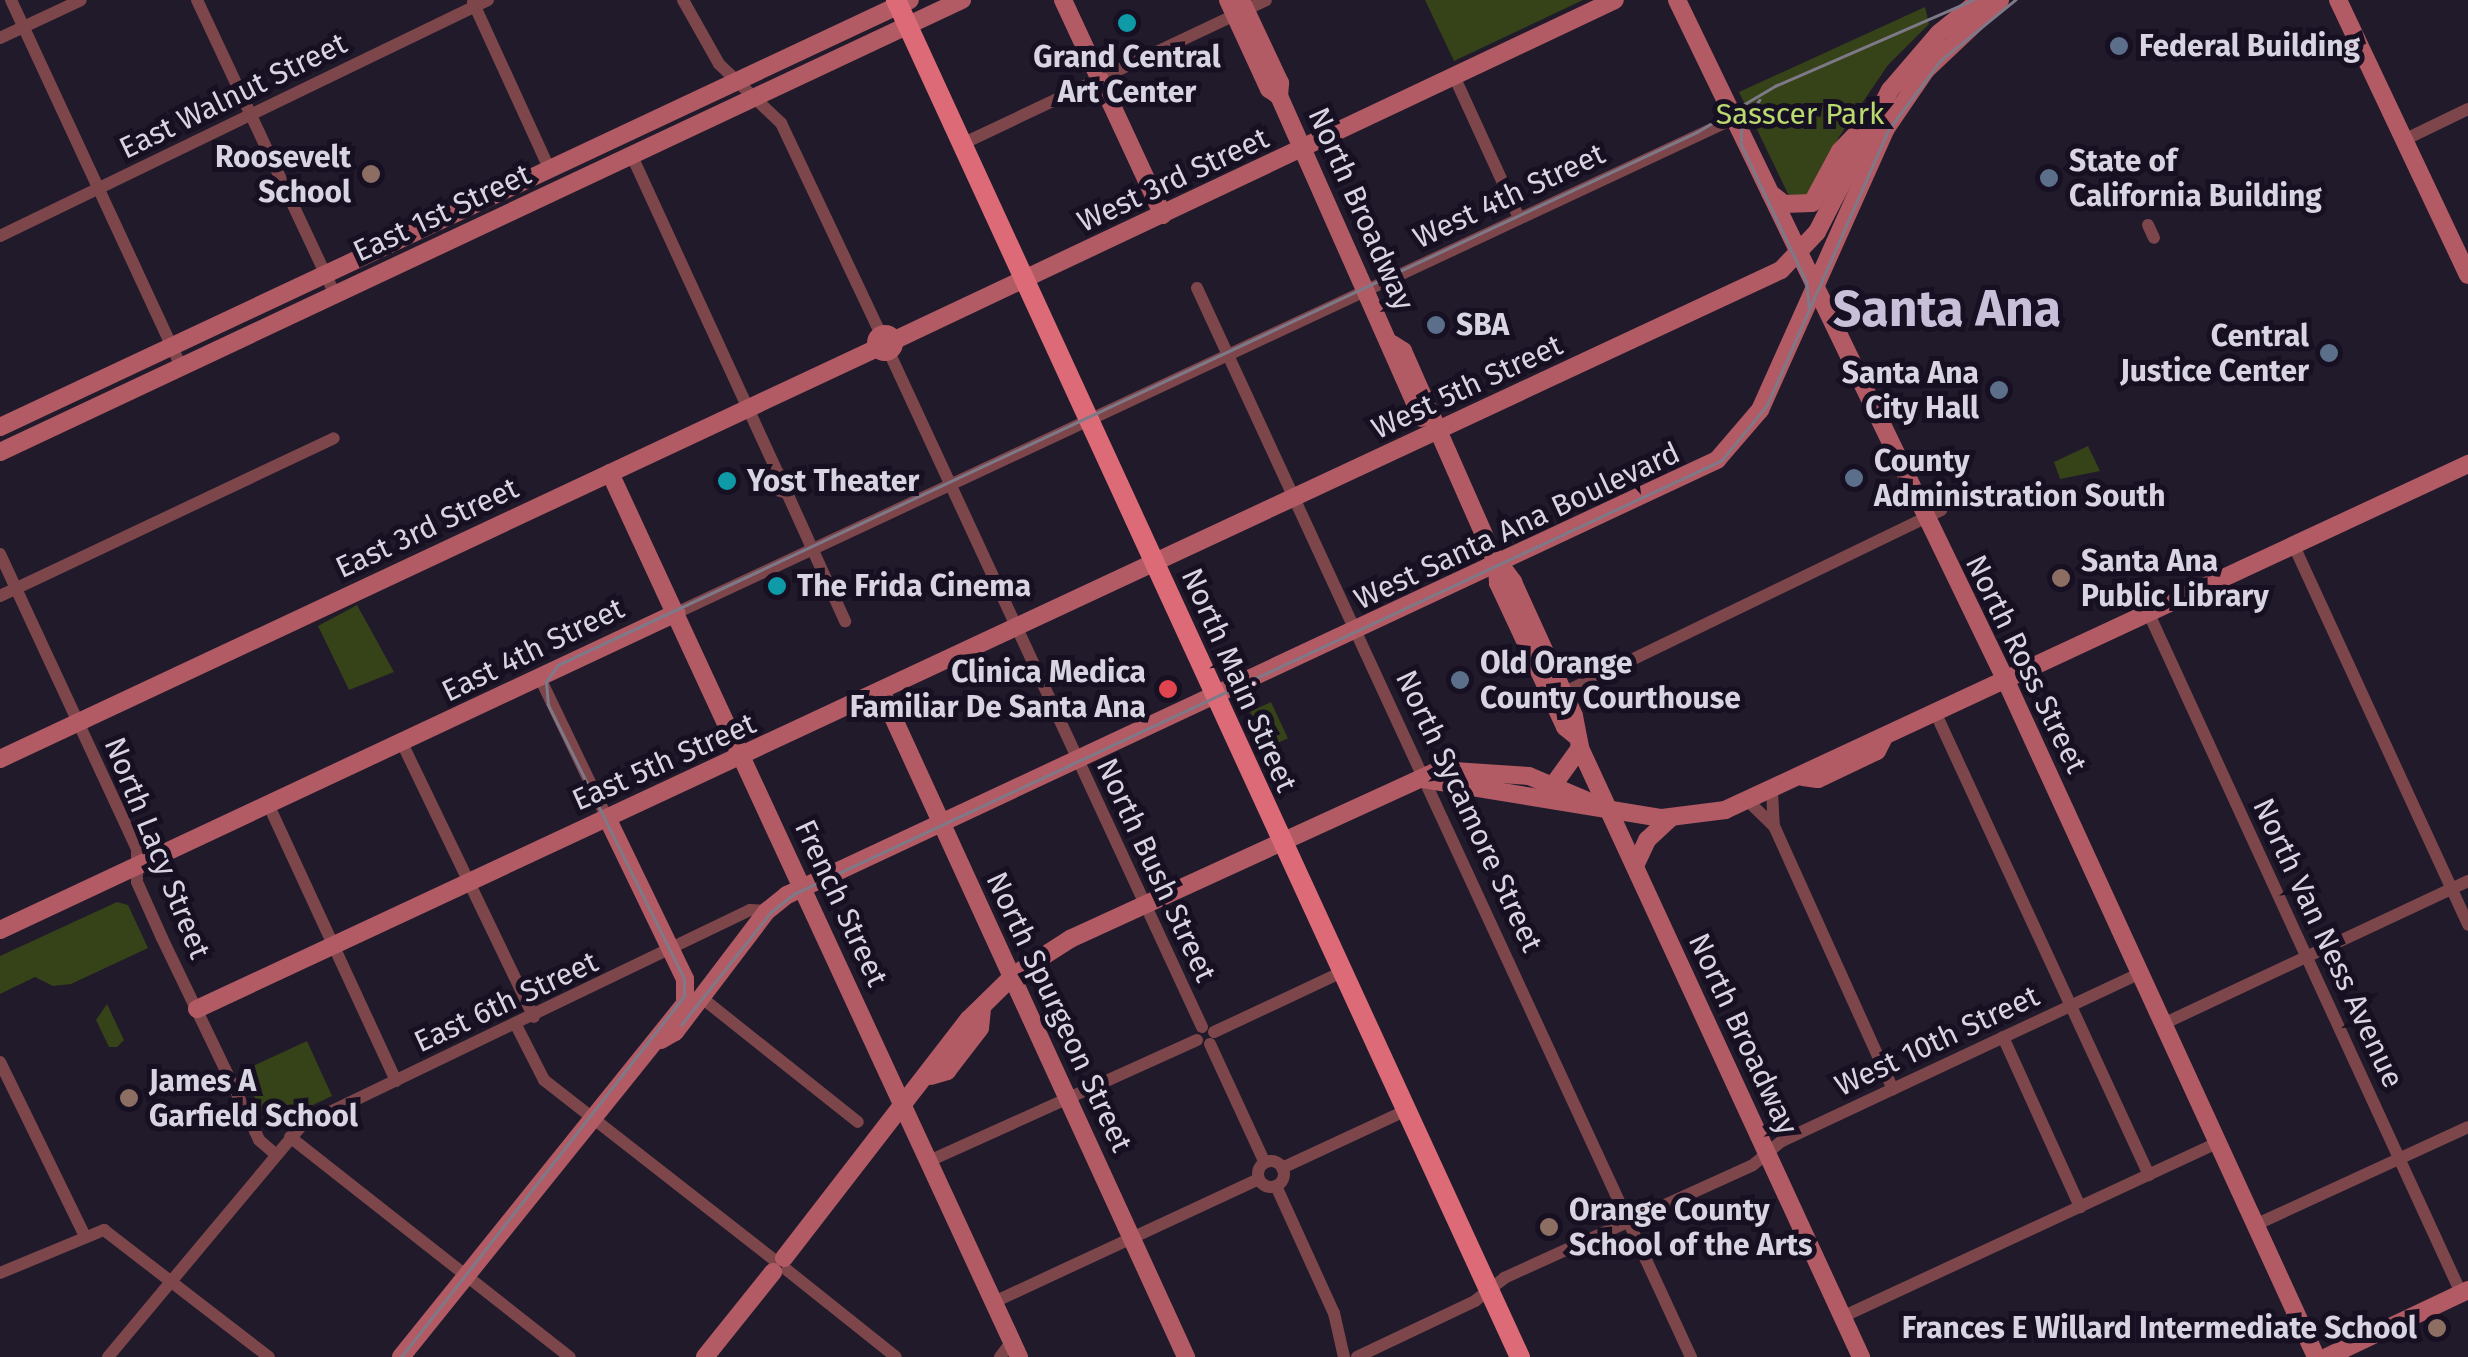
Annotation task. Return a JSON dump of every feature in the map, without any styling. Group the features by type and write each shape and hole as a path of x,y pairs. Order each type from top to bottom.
{"main road":[{"name":"East 1st Street","path":"0,452 962,0"},
{"path":"1064,0 1164,215"},
{"name":"West 3rd Street","path":"1024,280 1615,0"},
{"name":"North Ross Street","path":"1676,0 1815,290 1934,516 2316,1357"},
{"path":"1770,193 1784,204 1812,204 1840,152 1870,121 1917,56 1980,0"},
{"name":"West Santa Ana Boulevard","path":"442,1312 495,1244 521,1223 569,1154 767,911 804,886 1718,460 1760,410 1900,106 1926,70 2000,0"},
{"path":"2338,0 2468,275"},
{"name":"East 1st Street","path":"0,428 901,2"},
{"name":"North Main Street","path":"901,2 908,25 1213,697 1520,1357"},
{"name":"North Broadway","path":"1237,6 1269,89 1279,96 1392,344 1404,382 1434,432 1498,565 1511,578 1634,866 1861,1357"},
{"path":"1800,256 1826,216 1870,121"},
{"name":"West 5th Street","path":"1152,560 1294,498 1800,256"},
{"name":"East 3rd Street","path":"0,759 1024,280"},
{"path":"1423,779 1671,818 1749,802 1803,777 1811,766 1880,745 1936,714 2468,464"},
{"name":"French Street","path":"610,473 1016,1349"},
{"name":"East 5th Street","path":"196,1010 743,757 1152,560"},
{"name":"North Broadway","path":"1498,565 1498,583 1565,727 1578,741"},
{"name":"East 4th Street","path":"0,930 676,612"},
{"name":"North Spurgeon Street","path":"880,691 1014,975 1186,1357"},
{"path":"1554,784 1578,741"},
{"path":"705,1357 982,1009 1014,975 1144,904 1439,770 1483,770 1554,784 1609,810"},
{"path":"606,818 693,1001"},
{"path":"1634,866 1648,840 1671,818"},
{"path":"2327,1357 2465,1292"},
{"path":"402,1357 442,1312"},
{"path":"416,1357 442,1312"}],"street":[{"path":"11,0 181,367"},
{"path":"0,38 81,0"},
{"path":"197,0 322,275 335,294"},
{"name":"North Bush Street","path":"684,0 719,64 781,123 1265,1163"},
{"path":"962,144 1237,6 1266,0"},
{"path":"478,2 549,168"},
{"name":"East Walnut Street","path":"0,236 478,2"},
{"path":"1454,76 1520,218"},
{"path":"2406,139 2468,109"},
{"name":"West 4th Street","path":"1088,420 1733,119"},
{"path":"631,154 778,474 774,489 787,493 845,621"},
{"name":"North Sycamore Street","path":"1197,288 1692,1357"},
{"name":"East 4th Street","path":"676,612 1088,420"},
{"path":"0,596 334,438"},
{"path":"1563,693 1934,516"},
{"path":"2294,546 2468,925"},
{"name":"North Lacy Street","path":"0,554 137,850 136,882 259,1140 276,1154"},
{"name":"North Van Ness Avenue","path":"2149,614 2305,958 2465,1292"},
{"path":"540,678 606,818"},
{"path":"1936,714 2149,1175"},
{"path":"402,743 534,1016"},
{"path":"1772,791 1774,826 1893,1089"},
{"path":"1749,802 1774,826"},
{"path":"269,806 396,1081"},
{"path":"2163,1024 2468,881"},
{"name":"East 6th Street","path":"108,1357 304,1124 750,910 767,911"},
{"path":"928,1162 1342,972"},
{"name":"West 10th Street","path":"1357,1357 1893,1089 2140,973"},
{"path":"693,1001 858,1122"},
{"path":"516,1025 538,1073 896,1357"},
{"path":"2003,1037 2080,1207"},
{"path":"0,1062 84,1234"},
{"path":"0,1102 16,1095"},
{"path":"994,1302 1258,1179 1265,1163 1282,1168 1407,1110"},
{"path":"2255,1224 2468,1127"},
{"path":"290,1137 570,1357"},
{"path":"1842,1317 2218,1143"},
{"path":"1282,1168 1276,1186 1334,1313 1344,1357"},
{"path":"1258,1179 1276,1186"},
{"path":"0,1273 84,1234 112,1234 269,1357"},
{"path":"1000,1357 1016,1349"}],"green space":[{"path":"1425,0 1583,0 1454,61"},
{"name":"Sasscer Park","path":"1925,7 1929,24 1888,65 1839,137 1811,196 1789,196 1739,92"},
{"path":"2088,446 2100,471 2060,479 2054,462"},
{"path":"357,605 394,672 349,690 318,626"},
{"path":"1271,702 1288,738 1267,748 1250,712"},
{"path":"117,902 128,905 148,948 71,984 53,986 35,977 0,994 0,956"},
{"path":"107,1004 124,1040 117,1047 109,1047 96,1020"},
{"path":"307,1041 332,1096 277,1122 264,1117 242,1071"}],"tram line":[{"path":"401,1357 684,996 684,979 548,705 546,682 558,665 1697,132 1775,86 1973,0"},
{"path":"681,1025 771,912 794,894 1722,460 1767,405 1889,129 1940,61 2015,0"},
{"path":"1760,100 1742,125 1741,144 1807,283 1809,308"}],"place":[{"name":"Grand Central Art Center","path":"1127,23"},
{"name":"Federal Building","path":"2119,46"},
{"name":"Roosevelt School","path":"371,174"},
{"name":"State of California Building","path":"2049,178"},
{"name":"SBA","path":"1436,325"},
{"name":"Central Justice Center","path":"2329,353"},
{"name":"Santa Ana City Hall","path":"1999,390"},
{"name":"County Administration South","path":"1854,478"},
{"name":"Yost Theater","path":"727,481"},
{"name":"Santa Ana Public Library","path":"2061,578"},
{"name":"The Frida Cinema","path":"777,586"},
{"name":"Old Orange County Courthouse","path":"1460,680"},
{"name":"Clinica Medica Familiar De Santa Ana","path":"1168,689"},
{"name":"James A Garfield School","path":"129,1098"},
{"name":"Orange County School of the Arts","path":"1549,1227"},
{"name":"Frances E Willard Intermediate School","path":"2437,1328"}],"district":[{"name":"Santa Ana","path":"1947,310"}]}
